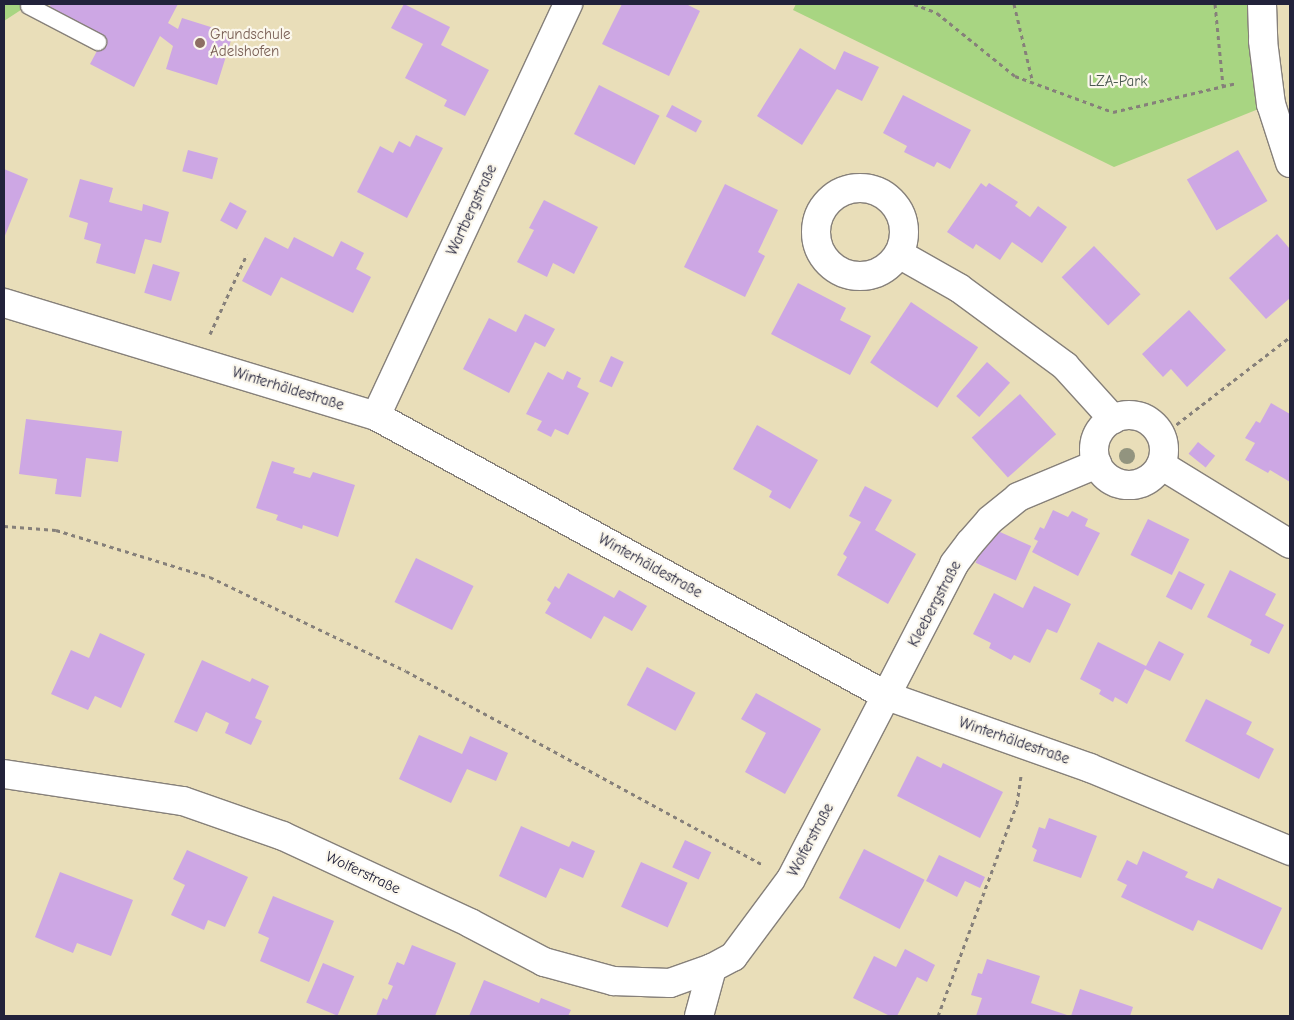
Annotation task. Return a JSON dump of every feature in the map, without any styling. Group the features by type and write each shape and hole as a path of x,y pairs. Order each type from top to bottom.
{"street":[{"name":"Wartbergstraße","path":"376,416 568,4"},
{"path":"1262,4 1263,41 1271,104 1290,163"},
{"path":"899,254 959,288 1065,366 1113,419"},
{"name":"Winterhäldestraße","path":"4,303 376,416 887,696 1090,768 1290,851"},
{"path":"1124,416 1140,418 1154,427 1161,436 1163,446 1161,465 1145,481 1123,485 1103,474 1097,464 1094,444 1098,434 1113,419 1124,416"},
{"name":"Kleebergstraße","path":"887,696 954,564 990,520 1018,498 1097,464"},
{"path":"1161,465 1290,544"},
{"name":"Wolferstraße","path":"4,774 183,801 283,836 462,920 544,962 613,981 670,983 712,968 733,957 790,880 887,696"},
{"path":"699,1016 712,968"}],"lane":[{"path":"29,6 98,42"}],"path":[{"path":"914,4 937,13 1015,76 1113,112 1267,76"},
{"path":"1014,4 1033,83"},
{"path":"1215,4 1224,86"},
{"path":"197,361 247,254"},
{"path":"1161,436 1290,337"},
{"path":"4,526 56,530 210,577 406,671 790,880"},
{"path":"938,1016 1017,804 1024,746"}],"green space":[{"path":"4,4 30,4 4,21"},
{"name":"LZA-Park","path":"796,4 1262,4 1271,104 1114,167 793,10"}],"building":[{"name":"Grundschule Adelshofen","path":"51,4 178,4 168,23 178,29 182,18 233,34 217,85 166,69 173,46 160,36 134,87 90,64 105,36 49,8"},
{"path":"404,4 450,27 441,45 489,70 465,116 444,106 447,100 405,78 423,44 391,28"},
{"path":"622,4 686,4 700,11 669,76 602,44"},
{"path":"800,48 835,70 844,51 879,67 862,101 837,89 802,145 757,116"},
{"path":"599,85 660,116 635,165 574,134"},
{"path":"903,95 971,130 950,169 937,162 934,167 904,152 907,146 883,133"},
{"path":"672,105 702,121 696,132 666,116"},
{"path":"416,135 443,148 407,218 357,192 380,146 393,153 399,141 410,147"},
{"path":"188,150 218,158 212,179 182,171"},
{"path":"1238,150 1268,201 1216,231 1187,180"},
{"path":"4,169 28,179 4,238"},
{"path":"80,179 113,188 109,202 142,211 143,204 169,212 161,243 145,239 135,274 96,263 101,244 84,239 88,223 69,217"},
{"path":"981,183 986,187 989,183 1018,202 1015,206 1030,217 1038,206 1067,227 1042,263 1012,242 1000,260 976,244 973,249 947,232"},
{"path":"725,184 778,210 758,252 765,256 745,297 684,267"},
{"path":"544,200 598,227 574,274 553,263 547,277 517,262 534,230 529,228"},
{"path":"230,202 247,211 237,229 220,221"},
{"path":"1277,234 1290,249 1290,298 1266,319 1229,278"},
{"path":"265,237 288,249 294,237 333,257 341,241 364,253 356,269 371,277 353,313 281,277 271,296 242,281"},
{"path":"1094,246 1141,294 1108,325 1062,277"},
{"path":"153,264 180,272 171,301 144,293"},
{"path":"798,283 846,308 840,320 871,336 850,375 771,334"},
{"path":"911,302 978,347 937,408 870,363"},
{"path":"1189,310 1226,350 1187,387 1171,369 1163,377 1142,354"},
{"path":"525,314 555,329 545,347 535,342 509,393 463,369 489,318 516,332"},
{"path":"611,356 624,362 612,387 599,381"},
{"path":"987,362 1010,383 979,417 956,396"},
{"path":"567,371 581,378 577,387 589,393 568,435 555,429 551,437 537,430 542,421 526,414 548,372 563,380"},
{"path":"1020,394 1056,434 1008,478 972,437"},
{"path":"1271,403 1290,414 1290,482 1270,470 1268,473 1245,460 1255,443 1245,438 1256,421 1260,423"},
{"path":"26,419 122,431 118,462 86,458 81,497 55,494 57,479 19,474"},
{"path":"757,425 818,460 790,509 769,497 772,491 733,469"},
{"path":"1198,442 1215,456 1206,468 1189,454"},
{"path":"272,461 295,468 293,473 310,478 313,472 355,485 338,537 303,525 302,529 276,520 278,515 256,508"},
{"path":"865,486 892,500 875,530 916,554 888,604 837,575 847,557 843,554 861,522 849,516"},
{"path":"1053,510 1068,517 1072,511 1088,519 1085,526 1100,533 1078,576 1032,552 1038,541 1034,539 1040,527 1044,529"},
{"path":"1148,519 1189,539 1172,575 1130,555"},
{"path":"991,528 1031,546 1016,581 976,563"},
{"path":"416,558 474,586 452,630 395,602"},
{"path":"1230,570 1276,594 1265,615 1284,625 1269,654 1250,645 1252,640 1207,617"},
{"path":"1179,571 1205,584 1192,610 1166,597"},
{"path":"568,573 614,598 619,590 647,606 632,631 604,616 591,639 545,613 551,603 547,600 555,586 559,589"},
{"path":"1034,586 1071,604 1057,633 1047,629 1030,663 1014,655 1011,660 989,648 991,643 973,634 994,593 1023,608"},
{"path":"100,633 145,654 121,708 95,696 88,710 51,694 71,650 89,658"},
{"path":"1159,641 1184,654 1170,681 1145,669 1127,704 1115,697 1113,702 1099,694 1101,690 1080,679 1098,642 1146,666"},
{"path":"202,660 250,682 252,678 269,686 255,718 262,721 251,745 225,733 229,723 206,712 197,732 174,722"},
{"path":"647,667 696,693 675,731 627,705"},
{"path":"756,693 821,729 785,794 745,772 766,733 741,719"},
{"path":"1206,699 1252,722 1246,734 1274,749 1259,779 1185,741"},
{"path":"419,735 462,754 470,736 508,753 496,781 467,769 451,803 399,779"},
{"path":"917,756 941,768 943,763 1003,792 980,838 897,796"},
{"path":"1049,818 1097,836 1081,878 1033,861 1037,850 1032,847 1039,827 1045,829"},
{"path":"521,826 569,847 572,841 595,851 583,878 560,868 546,898 499,876"},
{"path":"685,840 711,852 699,879 672,867"},
{"path":"864,849 925,880 900,929 839,898"},
{"path":"187,850 248,877 225,927 208,920 204,930 171,915 185,885 173,879"},
{"path":"1143,851 1188,872 1185,877 1213,889 1218,878 1282,908 1262,950 1198,920 1193,931 1121,897 1127,885 1117,880 1127,860 1137,865"},
{"path":"939,855 985,877 980,888 965,881 957,897 926,881"},
{"path":"641,862 688,883 668,928 621,907"},
{"path":"60,872 133,900 111,956 77,943 73,953 35,937"},
{"path":"273,896 334,921 309,982 260,961 269,938 258,933"},
{"path":"412,945 456,963 435,1016 376,1016 383,998 387,1000 393,986 388,984 397,962 404,965"},
{"path":"905,949 935,965 927,982 917,977 897,1016 890,1016 853,998 874,956 896,967"},
{"path":"987,959 1040,976 1031,1003 1070,1016 976,1016 982,998 971,995 978,973 982,974"},
{"path":"323,963 354,976 337,1016 306,1003"},
{"path":"484,980 539,1003 541,998 571,1010 568,1016 469,1016"},
{"path":"1080,989 1133,1007 1130,1016 1071,1016"}],"place":[{"name":"Grundschule Adelshofen","path":"200,43"}]}
